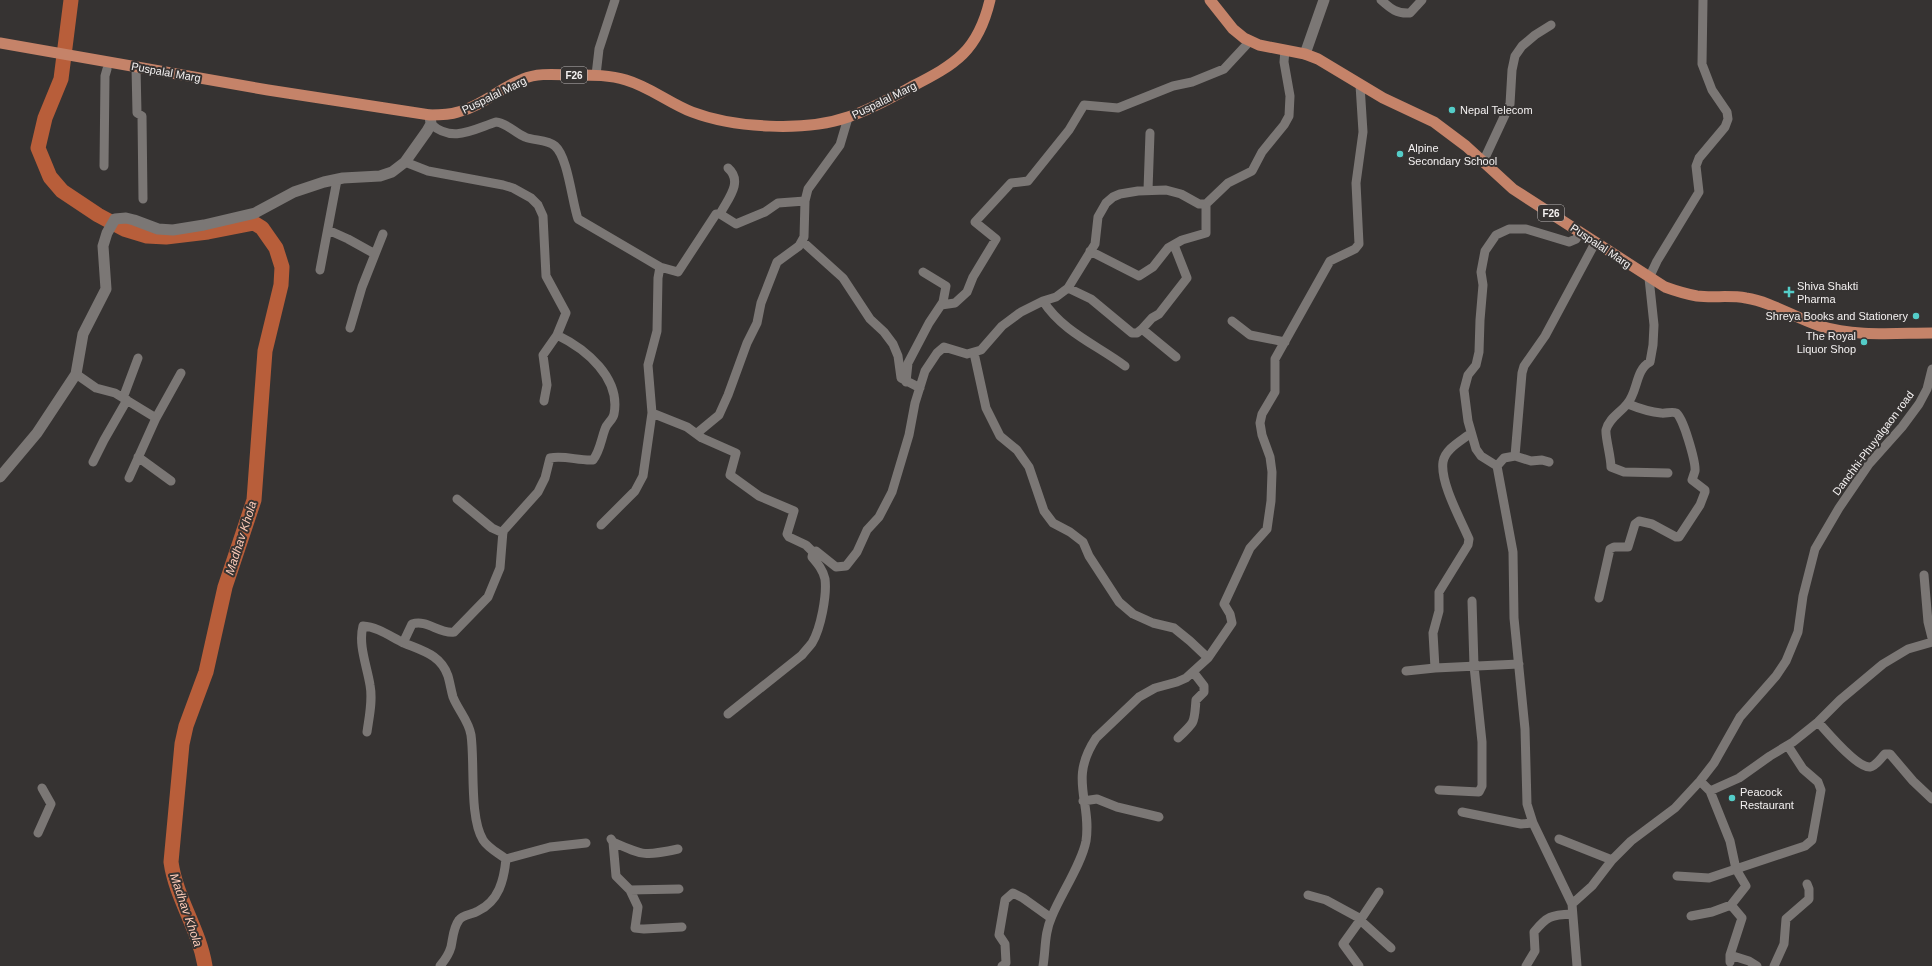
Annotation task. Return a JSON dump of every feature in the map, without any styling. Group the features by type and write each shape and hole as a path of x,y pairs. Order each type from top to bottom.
{"main road":[{"name":"Puspalal Marg","path":"108,65 136,67 430,119 471,108 524,78 545,74 610,76 647,88 692,112 737,123 789,126 816,124 848,118 934,76 960,57 974,43 983,27 990,0"},
{"name":"Puspalal Marg","path":"1210,0 1233,29 1250,41 1304,54 1323,62 1360,85 1434,122 1466,146 1513,189 1665,287 1685,294 1698,296 1746,298 1756,300 1805,320 1833,329 1884,333 1932,333"},
{"name":"F26","path":"0,44 54,52 108,65"}],"street":[{"path":"596,75 599,49 615,0"},
{"path":"1304,54 1324,0"},
{"path":"1381,0 1392,10 1402,14 1410,13 1422,0"},
{"path":"1668,473 1624,472 1611,467 1610,448 1606,432 1608,424 1614,416 1628,404 1643,365 1650,362 1654,325 1649,278 1657,261 1699,192 1696,166 1699,158 1725,127 1728,119 1726,112 1712,90 1702,64 1703,0"},
{"path":"1483,162 1510,104 1512,70 1515,56 1522,46 1535,35 1551,25"},
{"path":"941,305 955,303 967,292 973,278 996,239 975,222 1011,184 1028,181 1069,130 1084,105 1118,108 1173,86 1192,82 1224,69 1250,41"},
{"path":"652,413 687,427 696,434 736,453 730,475 757,494 794,511 787,534 789,537 806,545 813,552 816,551 821,554 836,567 846,566 852,562 863,536 879,517 892,492 909,435 914,403 925,371 937,353 944,347 967,354 981,350 1002,326 1022,312 1043,301 1056,297 1068,288 1097,239 1098,217 1106,203 1120,194 1148,190 1166,190 1181,194 1199,204 1206,204 1228,183 1252,171 1262,152 1284,125 1289,116 1290,96 1284,62 1285,50"},
{"path":"104,166 105,76 108,65"},
{"path":"136,67 137,113 142,116 143,198"},
{"path":"1043,966 1044,938 1051,918 1084,847 1086,826 1081,779 1090,746 1096,738 1139,697 1156,688 1177,682 1194,673 1208,658 1232,623 1230,614 1224,604 1244,557 1267,529 1272,501 1272,472 1270,457 1262,435 1260,422 1262,414 1275,392 1275,359 1330,261 1356,249 1359,244 1356,182 1363,132 1360,85"},
{"path":"696,434 719,415 747,343 757,323 761,303 777,262 799,246 804,237 805,201 808,189 840,145 848,118"},
{"path":"0,476 37,433 76,374 83,334 106,289 104,246 107,233 115,219 134,220 158,229 173,230 204,225 255,213 294,192 337,180 380,176 392,172 405,162 430,119 447,134 459,134 496,122 501,122 527,138 555,146 560,154 569,179 578,218 660,267 678,272 716,214 720,214 735,185 735,177 728,168"},
{"path":"1148,190 1150,133"},
{"path":"405,162 428,171 513,188 531,198 538,205 543,216 546,276 566,313 557,336 543,355 547,385 544,401"},
{"path":"320,270 337,180"},
{"path":"720,214 736,224 765,212 778,203 805,201"},
{"path":"1090,251 1139,276 1153,267 1168,248 1182,240 1206,233 1206,204"},
{"path":"1577,966 1572,904 1534,823 1527,804 1525,729 1514,618 1513,552 1497,466 1481,456 1476,449 1471,433 1464,390 1468,375 1476,365 1479,352 1483,285 1481,272 1486,251 1496,235 1509,229 1526,229 1569,242 1576,239 1580,232"},
{"path":"328,230 375,254"},
{"path":"350,328 362,287 384,234"},
{"path":"802,241 843,278 870,319 893,344 898,356 899,374 901,378 906,382 920,388"},
{"path":"1515,456 1522,373 1524,366 1545,336 1595,243"},
{"path":"1068,288 1091,299 1132,333 1137,333 1152,318 1159,314 1187,278 1174,245"},
{"path":"601,525 635,491 643,476 652,413 648,365 657,331 658,278 660,267"},
{"path":"906,382 908,363 928,323 943,302 946,286 923,272"},
{"path":"1043,301 1051,313 1080,337 1125,366"},
{"path":"1232,321 1250,335 1285,342"},
{"path":"1142,329 1176,357"},
{"path":"404,643 412,624 422,623 447,632 454,632 484,603 493,589 500,568 503,533 538,492 545,478 550,458 593,460 602,442 605,428 614,415 613,392 609,379 581,348 557,336"},
{"path":"974,353 986,408 1000,436 1017,450 1029,467 1044,511 1053,523 1070,532 1083,542 1089,556 1119,602 1133,614 1153,623 1174,628 1190,640 1208,658"},
{"path":"93,462 125,399 138,358"},
{"name":"Danchhi-Phuyalgaon road","path":"1572,904 1592,886 1612,860 1631,841 1675,808 1700,781 1714,763 1740,717 1776,676 1786,661 1798,632 1803,596 1815,549 1839,508 1869,464 1902,427 1919,404 1927,389 1932,369"},
{"path":"129,478 156,418 182,373"},
{"path":"76,374 96,388 115,393 156,418"},
{"path":"1599,598 1610,548 1614,546 1628,547 1635,524 1639,521 1652,524 1676,537 1679,537 1700,505 1706,490 1692,480 1695,471 1694,462 1684,423 1679,415 1675,412 1662,413 1628,404"},
{"path":"1435,668 1433,633 1439,611 1439,592 1468,545 1469,539 1444,477 1443,461 1450,449 1471,433"},
{"path":"1497,466 1504,458 1515,456 1530,461 1542,460 1550,462"},
{"path":"138,457 171,481"},
{"path":"457,499 492,528 503,533"},
{"path":"728,714 802,655 812,643 825,593 824,578 820,567 812,557 813,552"},
{"path":"1924,575 1928,622 1932,638"},
{"path":"1439,790 1479,792 1482,786 1482,742 1474,666 1472,601"},
{"path":"366,732 371,701 371,686 361,638 363,626 384,632 404,643 434,656 448,674 453,697 467,722 471,734 474,808 479,832 489,847 506,859"},
{"path":"1710,791 1739,778 1770,756 1788,746 1818,722 1840,700 1882,664 1908,649 1932,642"},
{"path":"1406,671 1518,664"},
{"path":"1178,738 1193,724 1196,716 1196,700 1204,692 1204,686 1194,673"},
{"path":"1818,722 1853,759 1864,765 1870,767 1885,754 1890,754 1913,781 1932,799"},
{"path":"1677,876 1709,878 1805,846 1812,840 1821,790 1818,782 1803,769 1788,746"},
{"path":"1691,916 1712,912 1730,905 1746,888 1736,869 1730,841 1710,791 1700,781"},
{"path":"38,833 51,804 42,788"},
{"path":"1083,801 1097,799 1117,807 1159,817"},
{"path":"1462,812 1521,824 1534,823"},
{"path":"1559,839 1612,860"},
{"path":"678,849 646,855 612,840 616,876 630,890 638,907 635,928 682,927"},
{"path":"506,859 550,847 586,843"},
{"path":"440,966 448,954 454,928 460,919 478,912 493,901 500,889 506,859"},
{"path":"1774,966 1784,944 1786,919 1809,899 1807,884"},
{"path":"630,890 679,890"},
{"path":"1359,966 1343,944 1379,892"},
{"path":"1002,966 1006,963 1005,944 999,935 1005,900 1014,894 1023,898 1051,918"},
{"path":"1308,895 1326,900 1361,919 1391,948"},
{"path":"1730,905 1742,918 1730,958 1749,961 1757,966"},
{"path":"1526,966 1535,951 1534,932 1545,919 1558,914 1572,914"}],"waterway":[{"name":"Madhav Khola","path":"71,0 61,79 45,118 38,148 50,177 62,191 98,215 124,229 147,236 166,237 208,232 254,223 262,228 276,248 282,267 281,285 265,351 254,500 225,587 206,672 186,726 182,744 171,862 178,888 198,939 205,966"}],"place":[{"name":"Nepal Telecom","path":"1452,110"},
{"name":"Alpine Secondary School","path":"1400,154"},
{"name":"Shiva Shakti Pharma","path":"1789,292"},
{"name":"Shreya Books and Stationery","path":"1916,316"},
{"name":"The Royal Liquor Shop","path":"1864,342"},
{"name":"Peacock Restaurant","path":"1732,798"}]}
